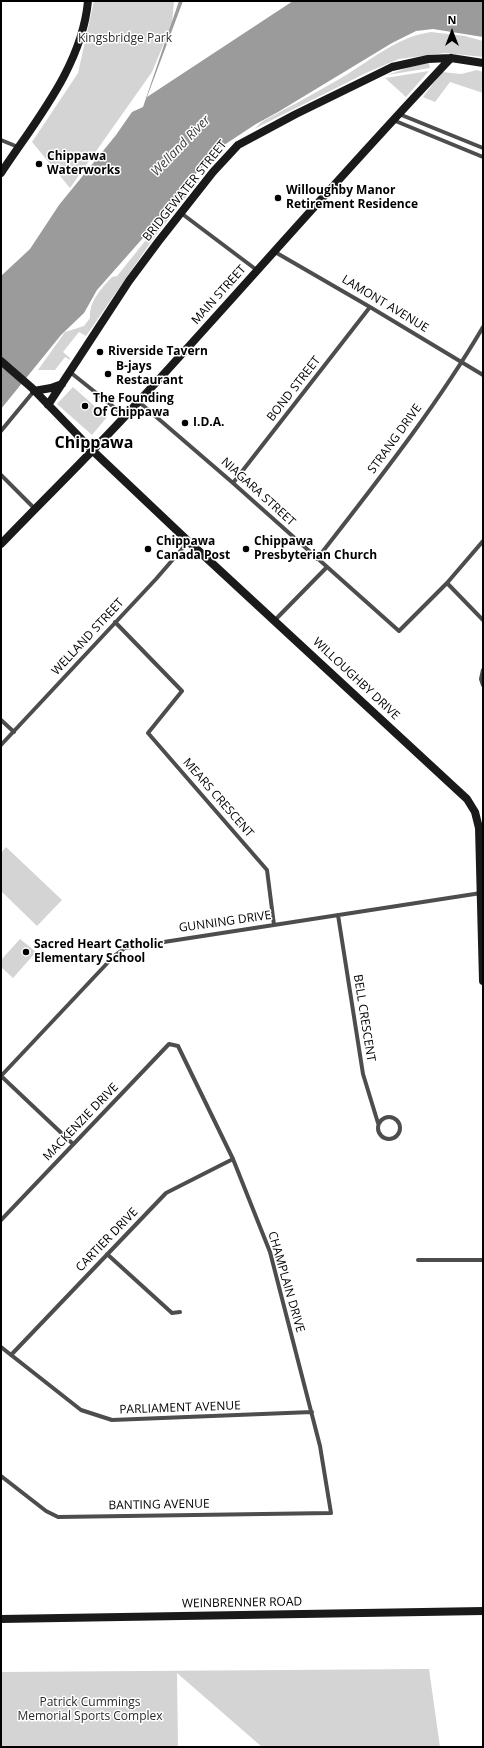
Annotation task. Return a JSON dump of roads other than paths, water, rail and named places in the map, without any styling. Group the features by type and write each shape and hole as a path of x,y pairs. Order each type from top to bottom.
{"street":[{"path":"1,173 69,66 80,39 88,1"},
{"name":"BRIDGEWATER STREET","path":"48,405 129,282 181,213 238,145 249,138 392,67 428,59 451,58 483,63"},
{"name":"MAIN STREET","path":"1,544 93,451 258,271 392,120 400,114 451,58"},
{"path":"400,114 483,148"},
{"path":"392,120 483,157"},
{"path":"1,140 18,147"},
{"path":"181,213 258,271"},
{"name":"LAMONT AVENUE","path":"275,252 370,306 483,375"},
{"name":"BOND STREET","path":"233,483 370,306"},
{"name":"STRANG DRIVE","path":"317,559 378,480 462,363 483,327"},
{"name":"WILLOUGHBY DRIVE","path":"1,361 33,390 93,451 188,541 467,798 475,812 478,824 483,981"},
{"path":"70,372 125,416"},
{"path":"1,431 33,390 51,388 62,384"},
{"name":"NIAGARA STREET","path":"138,402 233,483 399,631 447,583"},
{"path":"1,475 35,509"},
{"name":"WELLAND STREET","path":"1,745 156,579 188,541"},
{"path":"483,541 447,583 483,620"},
{"path":"275,620 327,567"},
{"name":"MEARS CRESCENT","path":"115,622 182,691 148,733 267,870 274,925"},
{"path":"483,670 480,679 483,685"},
{"path":"1,720 14,732"},
{"name":"GUNNING DRIVE","path":"1,1076 120,950 131,946 481,893"},
{"name":"BELL CRESCENT","path":"338,915 363,1074 378,1123 379,1133 384,1138 390,1139 399,1133 398,1122 392,1117 384,1118 378,1123"},
{"name":"MACKENZIE DRIVE","path":"1,1220 169,1044 178,1046"},
{"name":"CHAMPLAIN DRIVE","path":"178,1046 233,1158 272,1260 312,1412 331,1513"},
{"path":"1,1076 73,1144"},
{"name":"CARTIER DRIVE","path":"11,1355 166,1193 233,1158"},
{"path":"107,1254 172,1313 180,1312"},
{"path":"418,1260 483,1260"},
{"name":"PARLIAMENT AVENUE","path":"1,1346 81,1410 112,1420 312,1412"},
{"name":"BANTING AVENUE","path":"1,1476 46,1511 58,1516 331,1513"},
{"name":"WEINBRENNER ROAD","path":"1,1619 483,1611"}],"water":[{"name":"Welland River","path":"179,1 183,1 147,97 293,1 483,1 483,37 433,29 416,31 392,43 256,124 221,147 192,178 165,213 97,290 84,313 61,335 1,409 1,276 30,249 59,205 116,135 132,112 143,107"}],"place":[{"name":"Chippawa Waterworks","path":"39,164"},
{"name":"Willoughby Manor Retirement Residence","path":"278,198"},
{"name":"Riverside Tavern","path":"100,352"},
{"name":"B-jays Restaurant","path":"108,374"},
{"name":"The Founding Of Chippawa","path":"85,406"},
{"name":"I.D.A.","path":"185,423"},
{"name":"Chippawa Canada Post","path":"148,549"},
{"name":"Chippawa Presbyterian Church","path":"246,549"},
{"name":"Sacred Heart Catholic Elementary School","path":"26,952"}],"district":[{"name":"Chippawa","path":"94,443"}],"park label":[{"name":"Kingsbridge Park","path":"125,39"},
{"name":"Patrick Cummings Memorial Sports Complex","path":"90,1710"}]}
